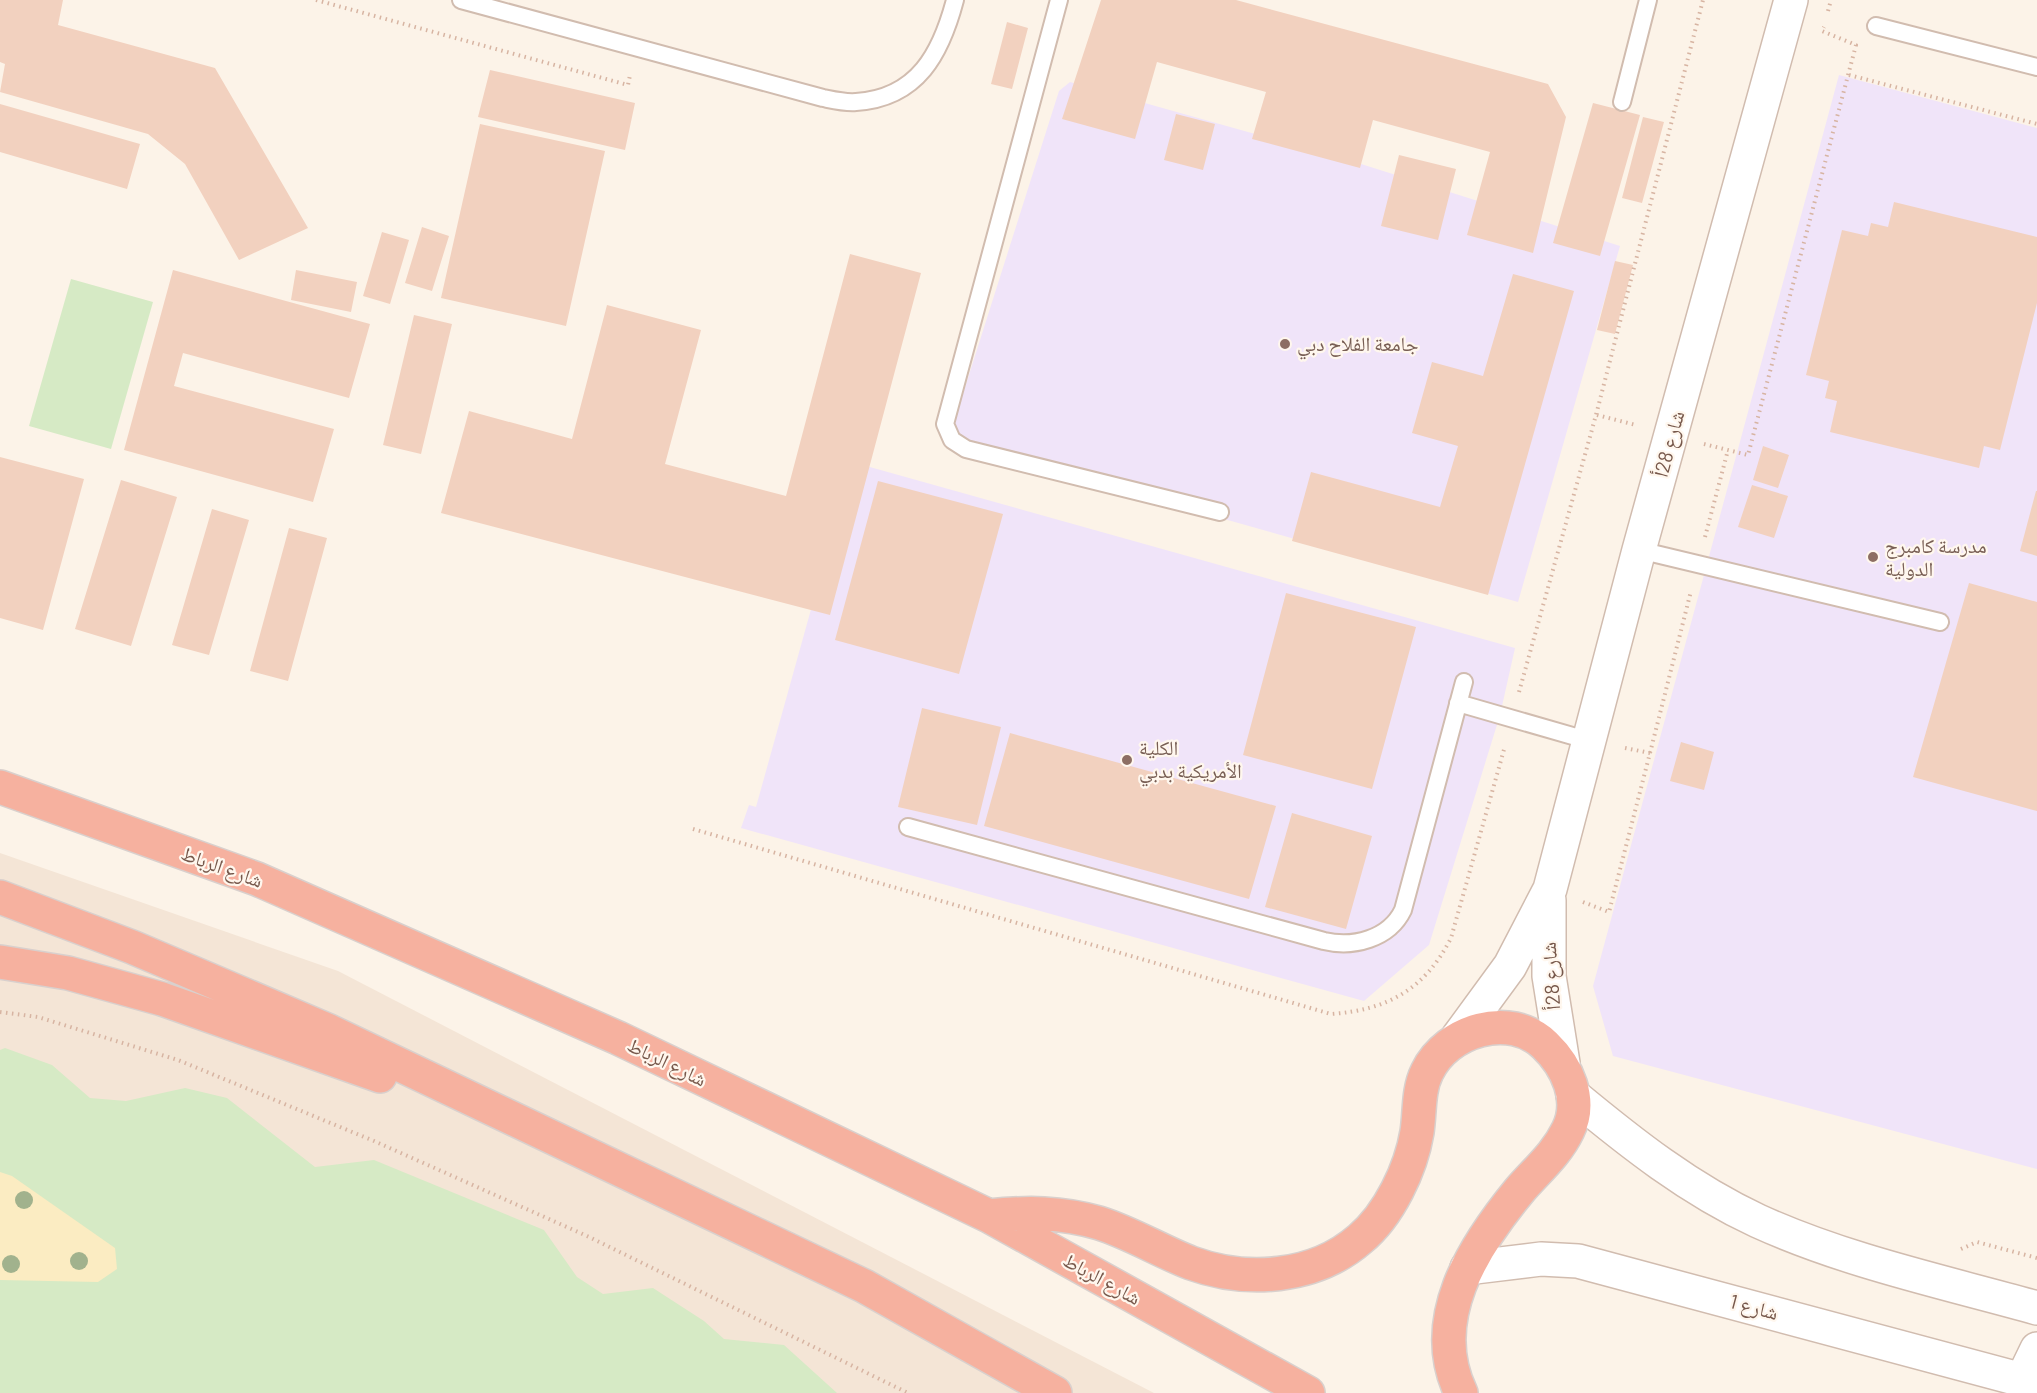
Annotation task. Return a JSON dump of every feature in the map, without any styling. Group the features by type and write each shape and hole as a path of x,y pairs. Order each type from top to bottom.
{"highway":[{"name":"شارع الرباط","path":"0,787 257,879 618,1038 988,1216 1308,1393"},
{"path":"0,897 132,947 327,1030 864,1286 1055,1393"},
{"path":"0,962 68,973 162,999 535,1131"},
{"path":"988,1216 1030,1211 1066,1215 1101,1223 1191,1263 1226,1273 1262,1276 1297,1271 1325,1261 1361,1239 1386,1208 1405,1173 1414,1144 1427,1072 1440,1052 1458,1037 1486,1028 1516,1029 1542,1042 1563,1063 1573,1095 1570,1128 1552,1156 1520,1190 1491,1227 1467,1268 1452,1303 1447,1340 1454,1377 1461,1393"}],"street":[{"name":"شارع 28أ","path":"1458,1037 1510,966 1550,889 1639,550 1791,0"},
{"name":"شارع 28أ","path":"1550,889 1549,976 1563,1063"},
{"path":"1573,1095 1627,1140 1690,1184 1757,1220 1828,1249 2037,1308"},
{"name":"شارع 1","path":"1467,1268 1541,1259 1578,1261 2029,1382"},
{"path":"2029,1382 2037,1349"}],"lane":[{"path":"461,0 823,98 855,102 886,96 914,80 936,56 955,0"},
{"path":"1059,0 945,424 952,440 966,449 1220,512"},
{"path":"1622,102 1648,0"},
{"path":"1876,26 2037,67"},
{"path":"1639,550 1940,622"},
{"path":"908,827 1324,941 1354,943 1389,930 1403,910 1464,682"},
{"path":"1458,703 1590,741"}],"path":[{"path":"316,0 628,84 635,47"},
{"path":"693,829 1331,1014 1368,1010 1390,1002 1411,989 1429,974 1442,957 1452,938 1596,415 1704,0"},
{"path":"1596,415 1748,456 1856,45 1822,31 1831,0"},
{"path":"1849,75 2037,124"},
{"path":"1550,889 1609,912 1728,450"},
{"path":"1590,741 1650,753"},
{"path":"0,1012 38,1017 178,1060 374,1141 587,1236 909,1393"},
{"path":"1956,1252 1977,1242 2037,1258"}],"shaded area":[{"name":"مدرسة كامبرج الدولية","path":"1839,75 2037,128 2037,1169 1613,1056 1593,986"},
{"name":"جامعة الفلاح دبي","path":"1070,82 1358,163 1620,246 1518,602 948,441 1059,91"},
{"name":"الكلية الأمريكية بدبي","path":"852,462 1515,648 1500,715 1429,945 1364,1001 741,828 749,805 756,807"},
{"path":"0,853 338,971 1154,1393 0,1393"}],"green space":[{"path":"71,279 153,302 111,449 29,426"},
{"path":"5,1048 52,1065 90,1098 126,1101 185,1088 227,1098 315,1167 374,1160 544,1230 577,1277 603,1294 653,1288 704,1321 724,1339 784,1345 837,1393 0,1393 0,1050"}],"sand":[{"path":"0,1172 12,1176 115,1248 117,1269 98,1282 0,1280"}],"building":[{"path":"0,0 63,0 58,25 215,68 308,228 239,260 185,164 148,134 0,92 5,64 0,62"},
{"path":"1101,0 1236,0 1548,84 1566,117 1533,253 1467,235 1490,152 1373,120 1360,168 1252,139 1266,92 1157,62 1135,139 1062,119"},
{"path":"1007,22 1028,28 1012,89 991,84"},
{"path":"490,70 635,103 625,150 478,117"},
{"path":"1593,103 1640,115 1600,256 1553,243"},
{"path":"0,104 140,144 127,189 0,152"},
{"path":"1176,114 1215,124 1203,170 1164,160"},
{"path":"1643,117 1664,122 1642,203 1622,198"},
{"path":"480,124 605,151 566,326 441,298"},
{"path":"1399,155 1456,169 1438,240 1381,226"},
{"path":"1894,202 2037,237 2037,303 2000,450 1984,446 1979,468 1830,432 1837,401 1825,398 1829,381 1806,375 1842,230 1868,236 1871,223 1888,227"},
{"path":"422,227 449,236 432,291 405,283"},
{"path":"382,232 409,240 390,304 363,296"},
{"path":"850,254 921,273 830,615 441,513 469,411 572,439 607,305 701,330 665,464 786,496"},
{"path":"1615,261 1633,265 1615,334 1597,330"},
{"path":"173,270 370,324 349,398 183,353 174,386 334,429 313,502 124,450"},
{"path":"296,270 357,282 351,312 291,300"},
{"path":"1513,274 1574,291 1488,595 1292,541 1311,472 1440,507 1458,446 1412,433 1432,362 1483,376"},
{"path":"414,315 452,324 421,454 383,445"},
{"path":"1763,446 1789,455 1778,488 1753,480"},
{"path":"0,457 84,479 43,630 0,618"},
{"path":"121,480 177,497 131,646 75,629"},
{"path":"878,481 1003,514 959,674 835,640"},
{"path":"1752,485 1788,496 1774,538 1738,527"},
{"path":"2037,491 2037,556 2020,551"},
{"path":"212,509 249,520 209,655 172,645"},
{"path":"289,528 327,538 288,681 250,671"},
{"path":"1969,583 2037,602 2037,811 1913,777"},
{"path":"1286,593 1416,627 1372,789 1243,755"},
{"path":"922,708 1001,727 977,825 898,807"},
{"path":"1010,733 1276,806 1249,899 984,826"},
{"path":"1681,742 1714,752 1704,790 1670,781"},
{"path":"1292,813 1372,836 1346,929 1265,907"}],"place":[{"name":"جامعة الفلاح دبي","path":"1285,344"},
{"name":"مدرسة كامبرج الدولية","path":"1873,557"},
{"name":"الكلية الأمريكية بدبي","path":"1127,760"}]}
